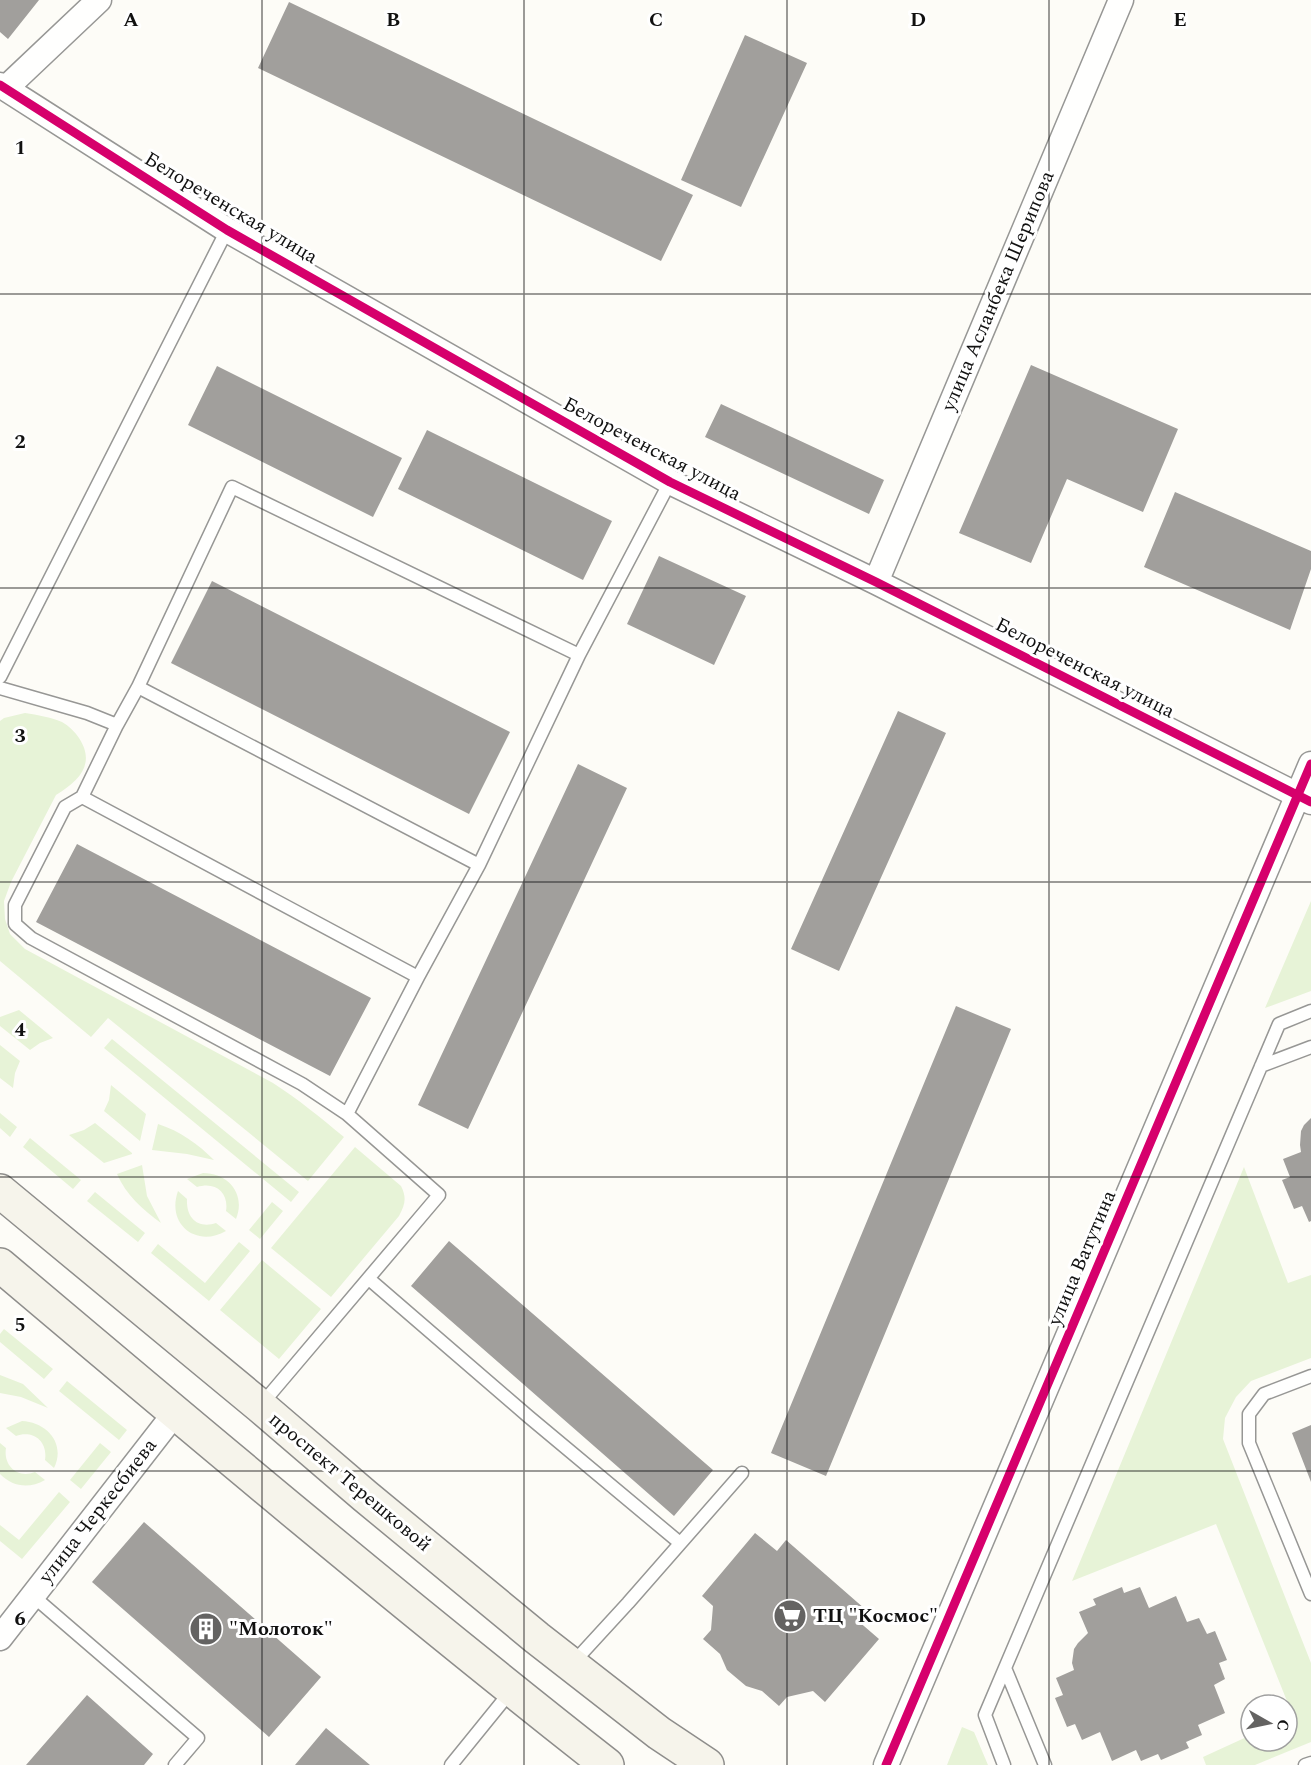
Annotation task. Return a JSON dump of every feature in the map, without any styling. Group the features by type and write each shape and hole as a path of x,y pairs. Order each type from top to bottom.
{"main road":[{"name":"проспект Терешковой","path":"0,1191 260,1406 374,1504 571,1665 658,1733 707,1765"},
{"path":"0,1265 175,1413 512,1690 607,1765"}],"street":[{"path":"2,89 99,0"},
{"name":"улица Асланбека Шерипова","path":"876,582 1121,0"},
{"name":"Белореченская улица","path":"2,89 227,230 670,482 876,582 1304,798"},
{"name":"улица Ватутина","path":"886,1765 1304,798 1311,764"},
{"name":"улица Черкесбиева","path":"0,1638 175,1413"}],"lane":[{"path":"0,677 227,230"},
{"path":"347,1114 479,865 579,655 670,482"},
{"path":"260,1406 439,1195 347,1114 302,1084 31,938 15,924 15,905 66,807 82,797 138,687 232,487 579,655"},
{"path":"138,687 479,865"},
{"path":"0,688 87,713 117,725"},
{"path":"82,797 418,977"},
{"path":"1004,1765 985,1715 1279,1024 1311,1011"},
{"path":"1261,1066 1311,1047"},
{"path":"369,1279 680,1543"},
{"path":"1311,1376 1264,1394 1249,1414 1249,1443 1311,1594"},
{"path":"571,1665 742,1473"},
{"path":"33,1596 198,1738 175,1765"},
{"path":"1005,1668 1045,1765"},
{"path":"451,1765 512,1690"},
{"path":"1305,1765 1311,1763"}],"green space":[{"path":"25,713 48,717 65,724 79,738 86,756 78,778 56,795 11,882 4,901 5,919 10,934 25,949 273,1083 344,1137 308,1181 108,1018 91,1037 0,961 0,721"},
{"path":"1311,901 1311,991 1265,1008"},
{"path":"19,1010 53,1038 30,1050 0,1026 0,1017"},
{"path":"112,1039 299,1192 291,1202 104,1048"},
{"path":"0,1045 20,1061 15,1073 13,1088 0,1078"},
{"path":"111,1085 146,1114 140,1141 104,1111 109,1100"},
{"path":"0,1113 17,1127 10,1137 0,1128"},
{"path":"95,1123 132,1154 104,1163 69,1135"},
{"path":"158,1124 188,1139 214,1160 152,1150"},
{"path":"30,1138 81,1180 73,1189 23,1147"},
{"path":"355,1147 401,1186 404,1194 403,1208 399,1216 331,1297 271,1248"},
{"path":"142,1165 147,1196 161,1223 136,1202 125,1189 117,1174"},
{"path":"1244,1167 1288,1283 1311,1275 1311,1358 1251,1381 1236,1397 1225,1418 1223,1439 1311,1663 1311,1742 1299,1747 1299,1693 1284,1693 1216,1524 1072,1581"},
{"path":"203,1173 221,1177 233,1187 239,1202 236,1219 226,1211 225,1199 220,1190 210,1186 197,1187 187,1179"},
{"path":"178,1191 187,1199 189,1212 194,1220 204,1224 216,1223 226,1231 205,1237 187,1230 180,1223 176,1214 175,1203"},
{"path":"95,1192 145,1233 138,1242 87,1201"},
{"path":"272,1202 283,1211 260,1239 249,1230"},
{"path":"239,1242 250,1251 209,1301 151,1253 158,1244 205,1283"},
{"path":"262,1260 321,1309 279,1359 220,1310"},
{"path":"4,1329 53,1369 44,1379 0,1342 0,1334"},
{"path":"0,1375 23,1384 48,1408 21,1397 0,1393"},
{"path":"67,1381 127,1430 119,1440 59,1391"},
{"path":"22,1421 39,1425 52,1436 58,1451 54,1468 45,1460 42,1442 33,1436 16,1436 6,1428"},
{"path":"0,1443 6,1448 7,1460 13,1469 23,1474 35,1472 45,1480 33,1485 21,1485 10,1482 0,1474"},
{"path":"100,1443 111,1452 81,1489 70,1480"},
{"path":"59,1492 70,1502 22,1559 0,1541 0,1525 19,1540"},
{"path":"962,1727 974,1732 988,1765 947,1765"},
{"path":"1239,1740 1239,1753 1284,1753 1255,1765 1206,1765 1203,1757"}],"building":[{"path":"0,0 39,0 8,39 0,32"},
{"path":"289,2 693,195 661,261 258,68"},
{"path":"745,35 807,63 741,207 681,180"},
{"path":"1031,365 1178,429 1143,512 1067,479 1031,563 959,533"},
{"path":"217,366 402,458 373,517 188,425"},
{"path":"721,404 884,480 869,514 705,437"},
{"path":"427,430 612,521 583,580 398,489"},
{"path":"1175,492 1311,551 1311,569 1290,630 1144,567"},
{"path":"659,556 746,596 714,665 627,624"},
{"path":"212,581 510,732 469,814 171,663"},
{"path":"898,711 946,733 839,971 791,949"},
{"path":"578,764 627,788 468,1129 418,1105"},
{"path":"77,844 371,998 330,1076 36,922"},
{"path":"956,1006 1011,1029 826,1476 771,1453"},
{"path":"1311,1118 1311,1221 1309,1222 1302,1206 1294,1209 1282,1180 1290,1177 1283,1159 1301,1152 1301,1131"},
{"path":"449,1241 713,1470 674,1516 411,1286"},
{"path":"1311,1425 1311,1482 1292,1433"},
{"name":"\"Молоток\"","path":"144,1522 321,1677 269,1737 92,1582"},
{"path":"755,1533 777,1551 786,1540 865,1609 857,1620 879,1639 825,1702 813,1691 787,1697 779,1706 762,1691 746,1686 727,1670 720,1654 703,1639 711,1630 713,1606 702,1596"},
{"path":"1122,1587 1124,1593 1140,1587 1149,1608 1176,1596 1187,1622 1199,1618 1207,1634 1215,1631 1227,1660 1219,1663 1225,1679 1214,1685 1225,1713 1198,1725 1202,1735 1186,1742 1189,1748 1161,1760 1158,1754 1141,1761 1136,1750 1112,1761 1100,1732 1082,1740 1075,1724 1067,1727 1055,1698 1063,1695 1056,1678 1074,1670 1072,1663 1074,1649 1088,1633 1079,1612 1096,1605 1093,1599"},
{"path":"87,1695 153,1754 144,1765 26,1765"},
{"path":"326,1728 370,1765 295,1765"}],"cycle path":[{"path":"0,85 227,230 670,482 876,582 1311,802"},
{"path":"886,1765 1311,764"}],"place":[{"name":"ТЦ \"Космос\"","path":"790,1616"},
{"name":"\"Молоток\"","path":"206,1629"}]}
